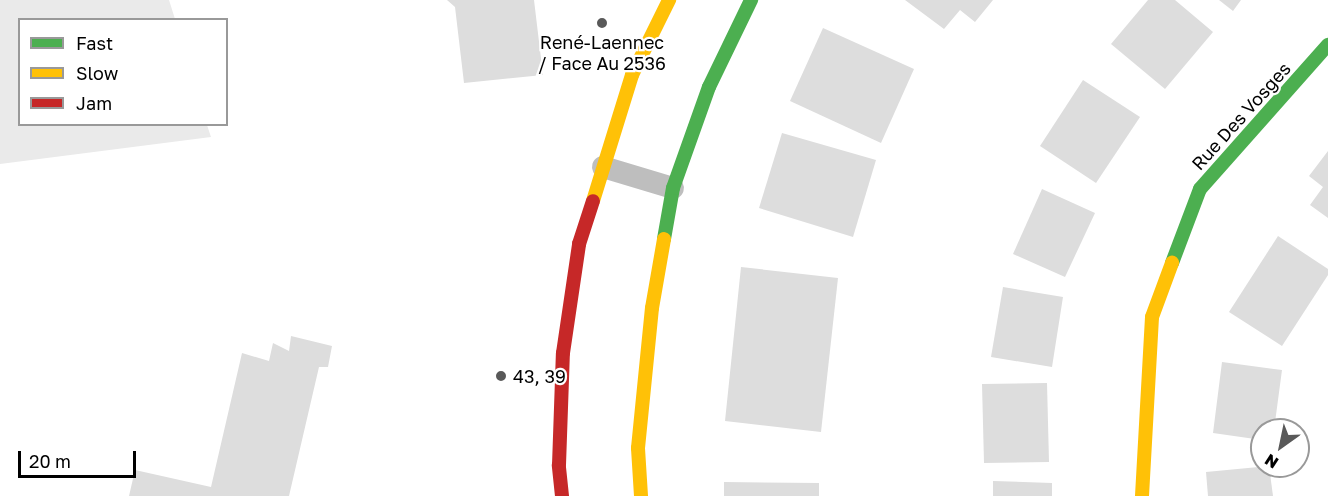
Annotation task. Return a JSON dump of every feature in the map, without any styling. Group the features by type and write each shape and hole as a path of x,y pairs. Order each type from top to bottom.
{"street":[{"path":"562,496 559,465 563,353 579,244 632,75 669,0"},
{"path":"641,496 638,447 652,308 673,188 709,87 751,0"},
{"name":"Rue Des Vosges","path":"1142,496 1152,317 1200,189 1328,45"}],"lane":[{"path":"603,167 673,188"}],"shaded area":[{"path":"0,0 169,0 175,18 18,18 18,126 207,126 211,137 0,164"}],"building":[{"path":"447,0 534,0 543,75 464,83 455,7"},
{"path":"905,0 993,0 975,22 960,10 944,29"},
{"path":"1148,0 1175,0 1213,32 1165,89 1111,44"},
{"path":"1219,0 1241,0 1233,11"},
{"path":"823,28 914,69 881,143 790,101"},
{"path":"1083,80 1140,117 1096,183 1040,146"},
{"path":"782,133 876,160 853,237 759,208"},
{"path":"1328,151 1328,218 1310,205 1323,187 1309,176"},
{"path":"1042,189 1095,213 1065,277 1013,254"},
{"path":"1278,236 1328,269 1328,275 1282,346 1229,312"},
{"path":"741,267 838,278 821,432 725,421"},
{"path":"1003,287 1063,297 1052,367 991,357"},
{"path":"291,336 332,346 328,367 319,367 289,496 129,496 135,470 211,487 242,353 269,361 273,343 289,351"},
{"path":"1222,362 1282,370 1276,418 1250,418 1250,438 1213,433"},
{"path":"1047,383 1049,462 984,463 982,384"},
{"path":"1250,468 1250,478 1271,478 1273,496 1208,496 1206,472"},
{"path":"993,481 1052,483 1052,496 993,496"},
{"path":"724,482 819,483 819,496 724,496"}],"traffic: fast":[{"path":"664,239 673,188 709,87 751,0"},
{"path":"1172,263 1200,189 1328,45"}],"traffic: slow":[{"path":"593,201 632,75 669,0"},
{"path":"641,496 638,448 652,308 664,239"},
{"path":"1142,496 1152,317 1172,263"}],"traffic: jam":[{"path":"562,496 559,465 563,353 579,244 593,201"}],"place":[{"name":"René-Laennec / Face Au 2536","path":"602,23"},
{"name":"43, 39","path":"501,376"}]}
